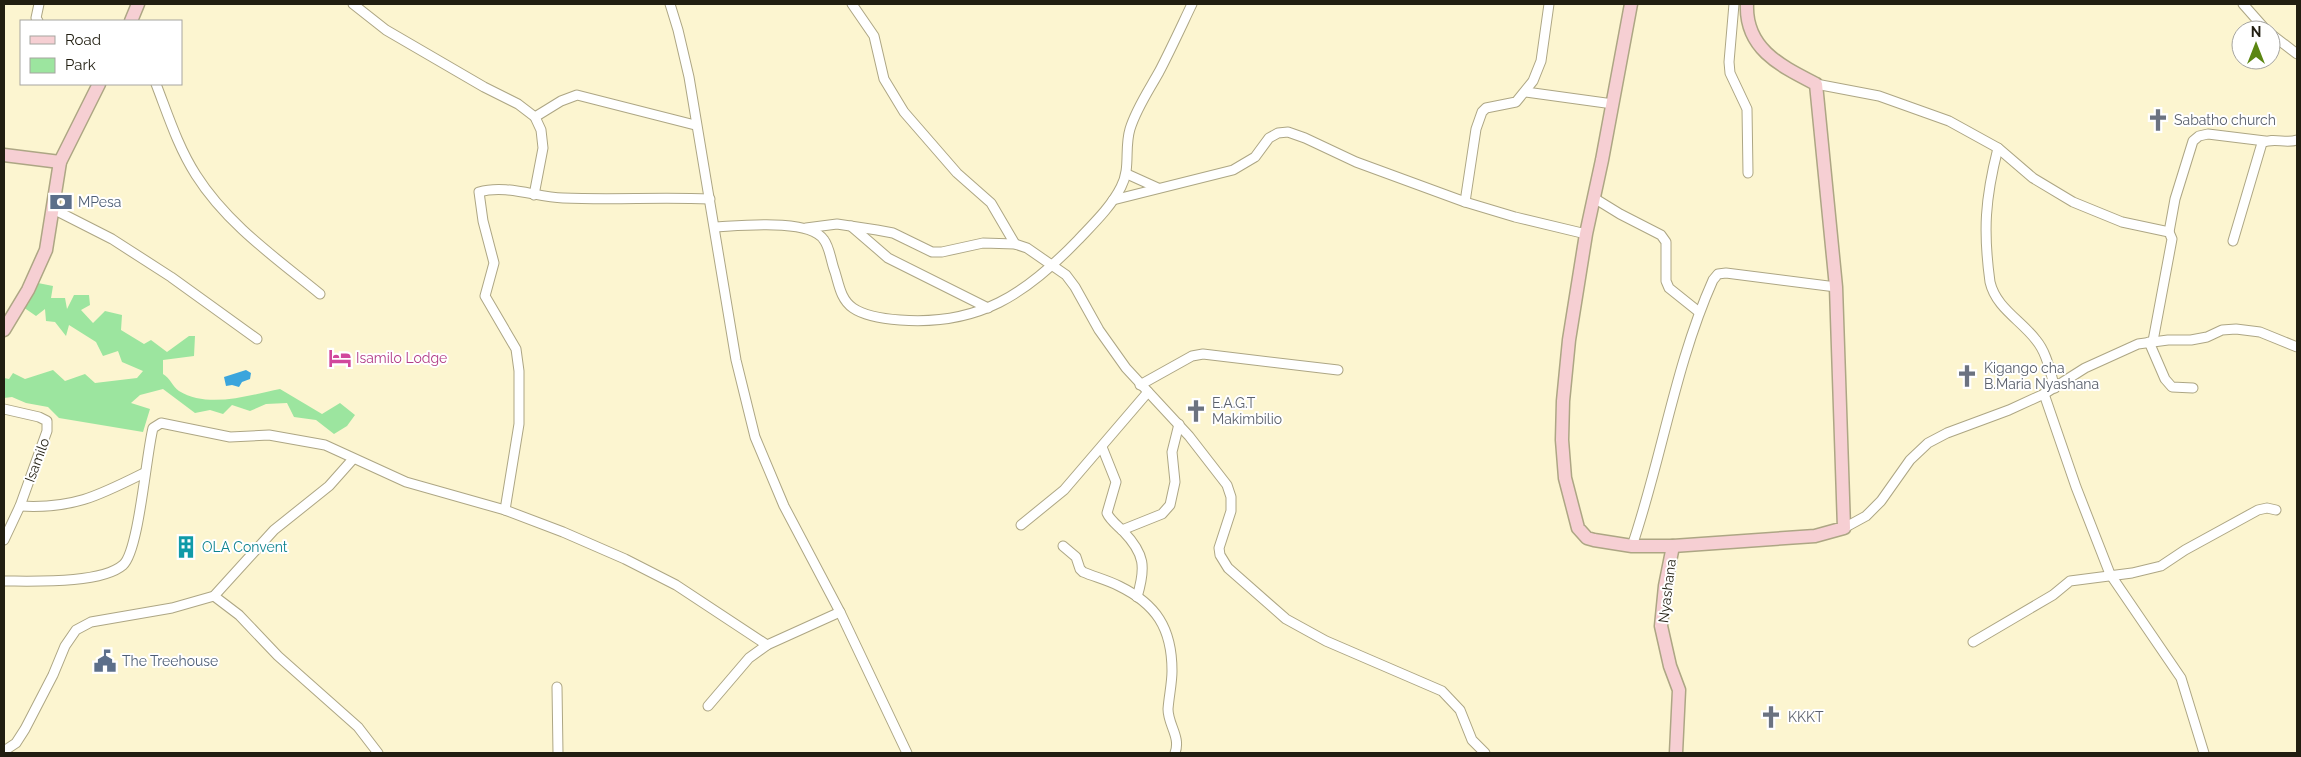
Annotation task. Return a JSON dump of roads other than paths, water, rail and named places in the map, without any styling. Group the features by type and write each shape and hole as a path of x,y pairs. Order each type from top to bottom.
{"street":[{"path":"37,20 36,18 39,4"},
{"path":"131,20 138,4"},
{"path":"352,4 386,30 484,87 518,104 535,117 541,130 543,148 534,195"},
{"path":"670,4 689,77 695,125 715,227 736,360 755,437 784,506 840,612 907,753"},
{"path":"852,4 874,36 884,79 904,112 957,174 991,203 1015,244"},
{"path":"806,228 816,232 824,240 842,295 853,308 877,316 921,322 946,320 988,308 1013,296 1053,266 1113,200 1127,174 1130,129 1192,4"},
{"path":"1466,202 1476,129 1482,112 1486,108 1516,102 1533,81 1541,61 1549,4"},
{"path":"1630,4 1613,104 1586,234 1569,340 1563,401 1562,440 1565,478 1573,515 1582,534 1594,540 1632,546 1673,546 1815,536 1844,528 1866,516 1881,501 1910,460 1928,443 1947,433 2010,410 2055,388 2085,368 2130,348 2151,341 2191,340 2207,337 2222,330 2246,329 2297,347"},
{"path":"1729,4 1743,4"},
{"path":"1743,4 1750,33 1763,50 1788,70 1816,84 1879,96 1920,109 1949,121 1998,148 2032,178 2073,202 2098,214 2122,222 2169,232"},
{"path":"1743,4 1729,62 1730,73 1746,109 1748,174"},
{"path":"2243,4 2257,20"},
{"path":"2281,42 2297,54"},
{"path":"1816,84 1836,287 1839,434 1844,528"},
{"path":"4,330 28,290 46,250 60,162 98,85"},
{"path":"156,85 180,144 195,174 217,205 257,242 320,294"},
{"path":"1526,92 1613,104"},
{"path":"535,117 561,101 578,95 695,125"},
{"path":"1113,200 1233,170 1255,157 1269,138 1278,133 1288,132 1356,162 1466,202 1515,217 1586,234"},
{"path":"2193,388 2172,387 2165,379 2151,341 2172,239 2169,232 2175,199 2193,141 2199,136 2208,134 2265,141 2297,140"},
{"path":"2233,241 2261,147 2265,141"},
{"path":"1998,148 1987,192 1985,212 1992,293 2037,340 2045,354 2055,388"},
{"path":"4,155 60,162"},
{"path":"1127,174 1158,188"},
{"path":"505,510 519,424 519,371 516,349 485,296 494,263 483,221 479,192 489,189 504,189 561,198 710,199"},
{"path":"1594,198 1661,235 1666,242 1666,281 1669,288 1699,312"},
{"path":"53,209 112,239 134,253 171,277 257,340"},
{"path":"715,227 806,228 837,224 893,233 932,252 942,252 983,243 1015,244 1027,248 1066,276 1076,287 1103,336 1140,385 1179,424 1220,473 1231,497 1231,511 1218,548 1228,568 1286,619 1326,641 1442,691 1460,710 1472,740 1486,753"},
{"path":"850,226 888,258 988,308"},
{"path":"1632,546 1648,500 1688,344 1713,280 1718,274 1726,273 1836,287"},
{"path":"1140,385 1192,356 1203,354 1338,370"},
{"path":"1021,525 1064,490 1148,392"},
{"path":"2044,394 2076,487 2110,574 2181,678 2204,753"},
{"name":"Isamilo","path":"4,409 39,417 47,421 48,431 20,506 4,540"},
{"path":"4,581 78,579 105,574 123,565 131,555 136,533 144,473 153,428 161,423 230,437 268,435 300,439 325,445 406,482 505,510 572,536 676,585 766,644"},
{"path":"1122,530 1162,514 1170,505 1175,482 1172,452 1179,424"},
{"path":"1102,447 1116,482 1107,513 1132,541 1144,565 1144,575 1137,597"},
{"path":"4,751 16,743 25,729 50,682 66,646 76,630 91,622 172,608 214,596 274,530 329,486 353,459"},
{"path":"20,506 43,507 74,504 88,500 144,473"},
{"path":"1973,642 2052,595 2070,581 2110,574 2132,573 2161,566 2185,550 2258,510 2267,508 2276,510"},
{"path":"1064,546 1076,557 1083,572 1120,586 1137,597 1151,607 1165,626 1172,658 1168,716 1176,734 1175,753"},
{"name":"Nyashana","path":"1673,546 1664,586 1661,626 1670,666 1679,690 1676,753"},
{"path":"214,596 240,615 278,656 358,727 378,753"},
{"path":"708,706 727,681 749,658 766,644 840,612"},
{"path":"557,688 558,753"}],"water":[{"path":"246,370 251,373 250,379 242,382 239,387 226,386 224,377"}],"place":[{"name":"Sabatho church","path":"2158,120"},
{"name":"MPesa","path":"61,202"},
{"name":"Isamilo Lodge","path":"340,358"},
{"name":"Kigango cha B.Maria Nyashana","path":"1967,376"},
{"name":"E.A.G.T Makimbilio","path":"1196,411"},
{"name":"OLA Convent","path":"186,547"},
{"name":"The Treehouse","path":"105,661"},
{"name":"KKKT","path":"1771,717"}]}
